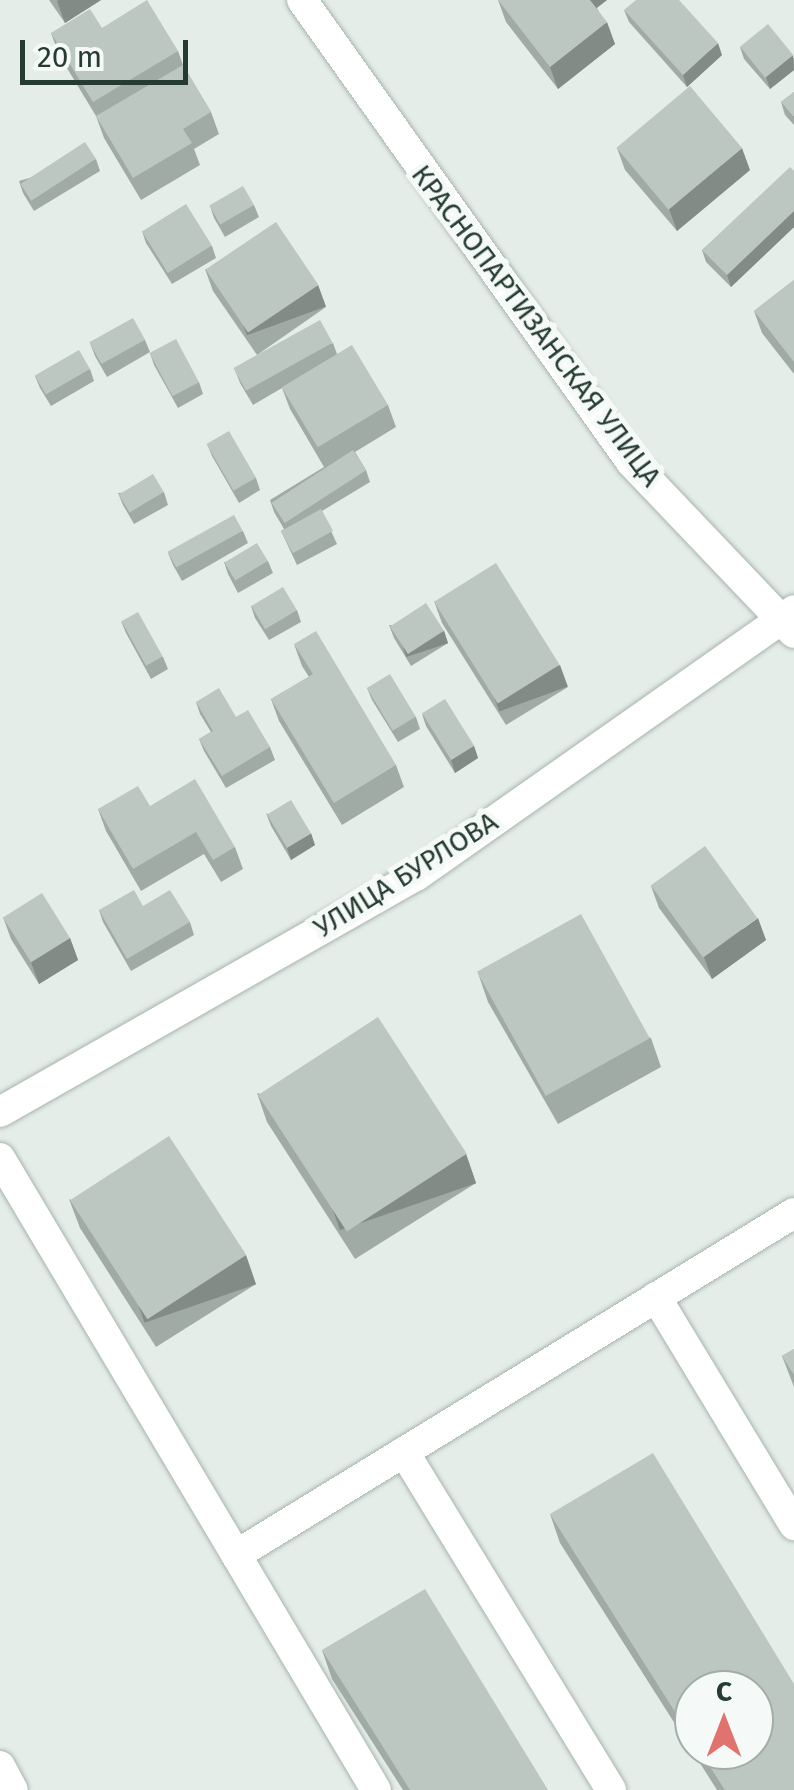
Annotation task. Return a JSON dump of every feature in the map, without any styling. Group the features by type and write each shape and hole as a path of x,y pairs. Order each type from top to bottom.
{"street":[{"name":"КРАСНОПАРТИЗАНСКАЯ УЛИЦА","path":"302,0 630,462 790,621"},
{"name":"УЛИЦА БУРЛОВА","path":"0,1112 416,876 790,621"},
{"path":"0,1158 376,1790"},
{"path":"236,1555 794,1213"},
{"path":"656,1298 794,1525"},
{"path":"404,1452 612,1790"},
{"path":"0,1766 13,1790"}],"building":[{"path":"147,0 178,51 93,102 51,33 90,9 102,28"},
{"path":"498,0 590,0 607,22 550,67"},
{"path":"636,0 679,0 718,43 683,75 624,10"},
{"path":"768,24 793,55 765,78 740,47"},
{"path":"183,65 211,112 183,129 192,143 133,178 96,116"},
{"path":"690,86 742,148 669,210 616,148"},
{"path":"794,92 794,116 793,116 781,102"},
{"path":"85,142 96,159 31,201 20,184"},
{"path":"790,167 794,171 794,211 727,275 702,250"},
{"path":"243,186 254,205 220,225 209,206"},
{"path":"186,204 212,246 168,273 142,232"},
{"path":"276,222 318,285 248,333 206,270"},
{"path":"794,280 794,362 754,311"},
{"path":"133,318 145,340 101,364 89,342"},
{"path":"320,320 333,343 246,391 233,368"},
{"path":"176,339 199,382 173,396 150,353"},
{"path":"352,345 388,405 318,447 282,387"},
{"path":"79,350 90,369 46,395 35,376"},
{"path":"229,431 256,478 233,491 206,444"},
{"path":"353,450 366,470 285,523 272,503"},
{"path":"153,474 164,492 130,513 119,495"},
{"path":"321,509 333,531 293,553 281,531"},
{"path":"234,515 243,531 176,568 168,552"},
{"path":"257,543 268,561 235,581 224,563"},
{"path":"496,563 560,665 498,703 434,602"},
{"path":"283,587 297,610 265,629 251,606"},
{"path":"426,603 444,631 408,654 390,626"},
{"path":"138,612 163,657 146,666 121,621"},
{"path":"316,631 396,765 334,803 271,699 313,674 294,644"},
{"path":"390,674 416,717 393,731 367,688"},
{"path":"219,688 236,717 248,710 270,747 222,776 199,739 213,731 196,702"},
{"path":"445,699 474,746 451,760 422,713"},
{"path":"195,779 235,847 213,860 196,832 133,869 98,809 138,786 150,806"},
{"path":"291,800 311,833 287,848 267,814"},
{"path":"705,846 757,918 703,957 651,885"},
{"path":"134,890 143,906 170,890 190,922 127,959 99,910"},
{"path":"42,893 70,938 31,962 3,917"},
{"path":"581,914 650,1038 546,1096 477,972"},
{"path":"378,1017 467,1154 347,1232 258,1095"},
{"path":"169,1136 246,1255 147,1319 70,1200"},
{"path":"794,1349 794,1375 782,1356"},
{"path":"653,1453 794,1684 794,1790 725,1790 712,1770 774,1770 774,1670 674,1670 674,1710 550,1514"},
{"path":"425,1589 548,1790 410,1790 322,1650"}]}
